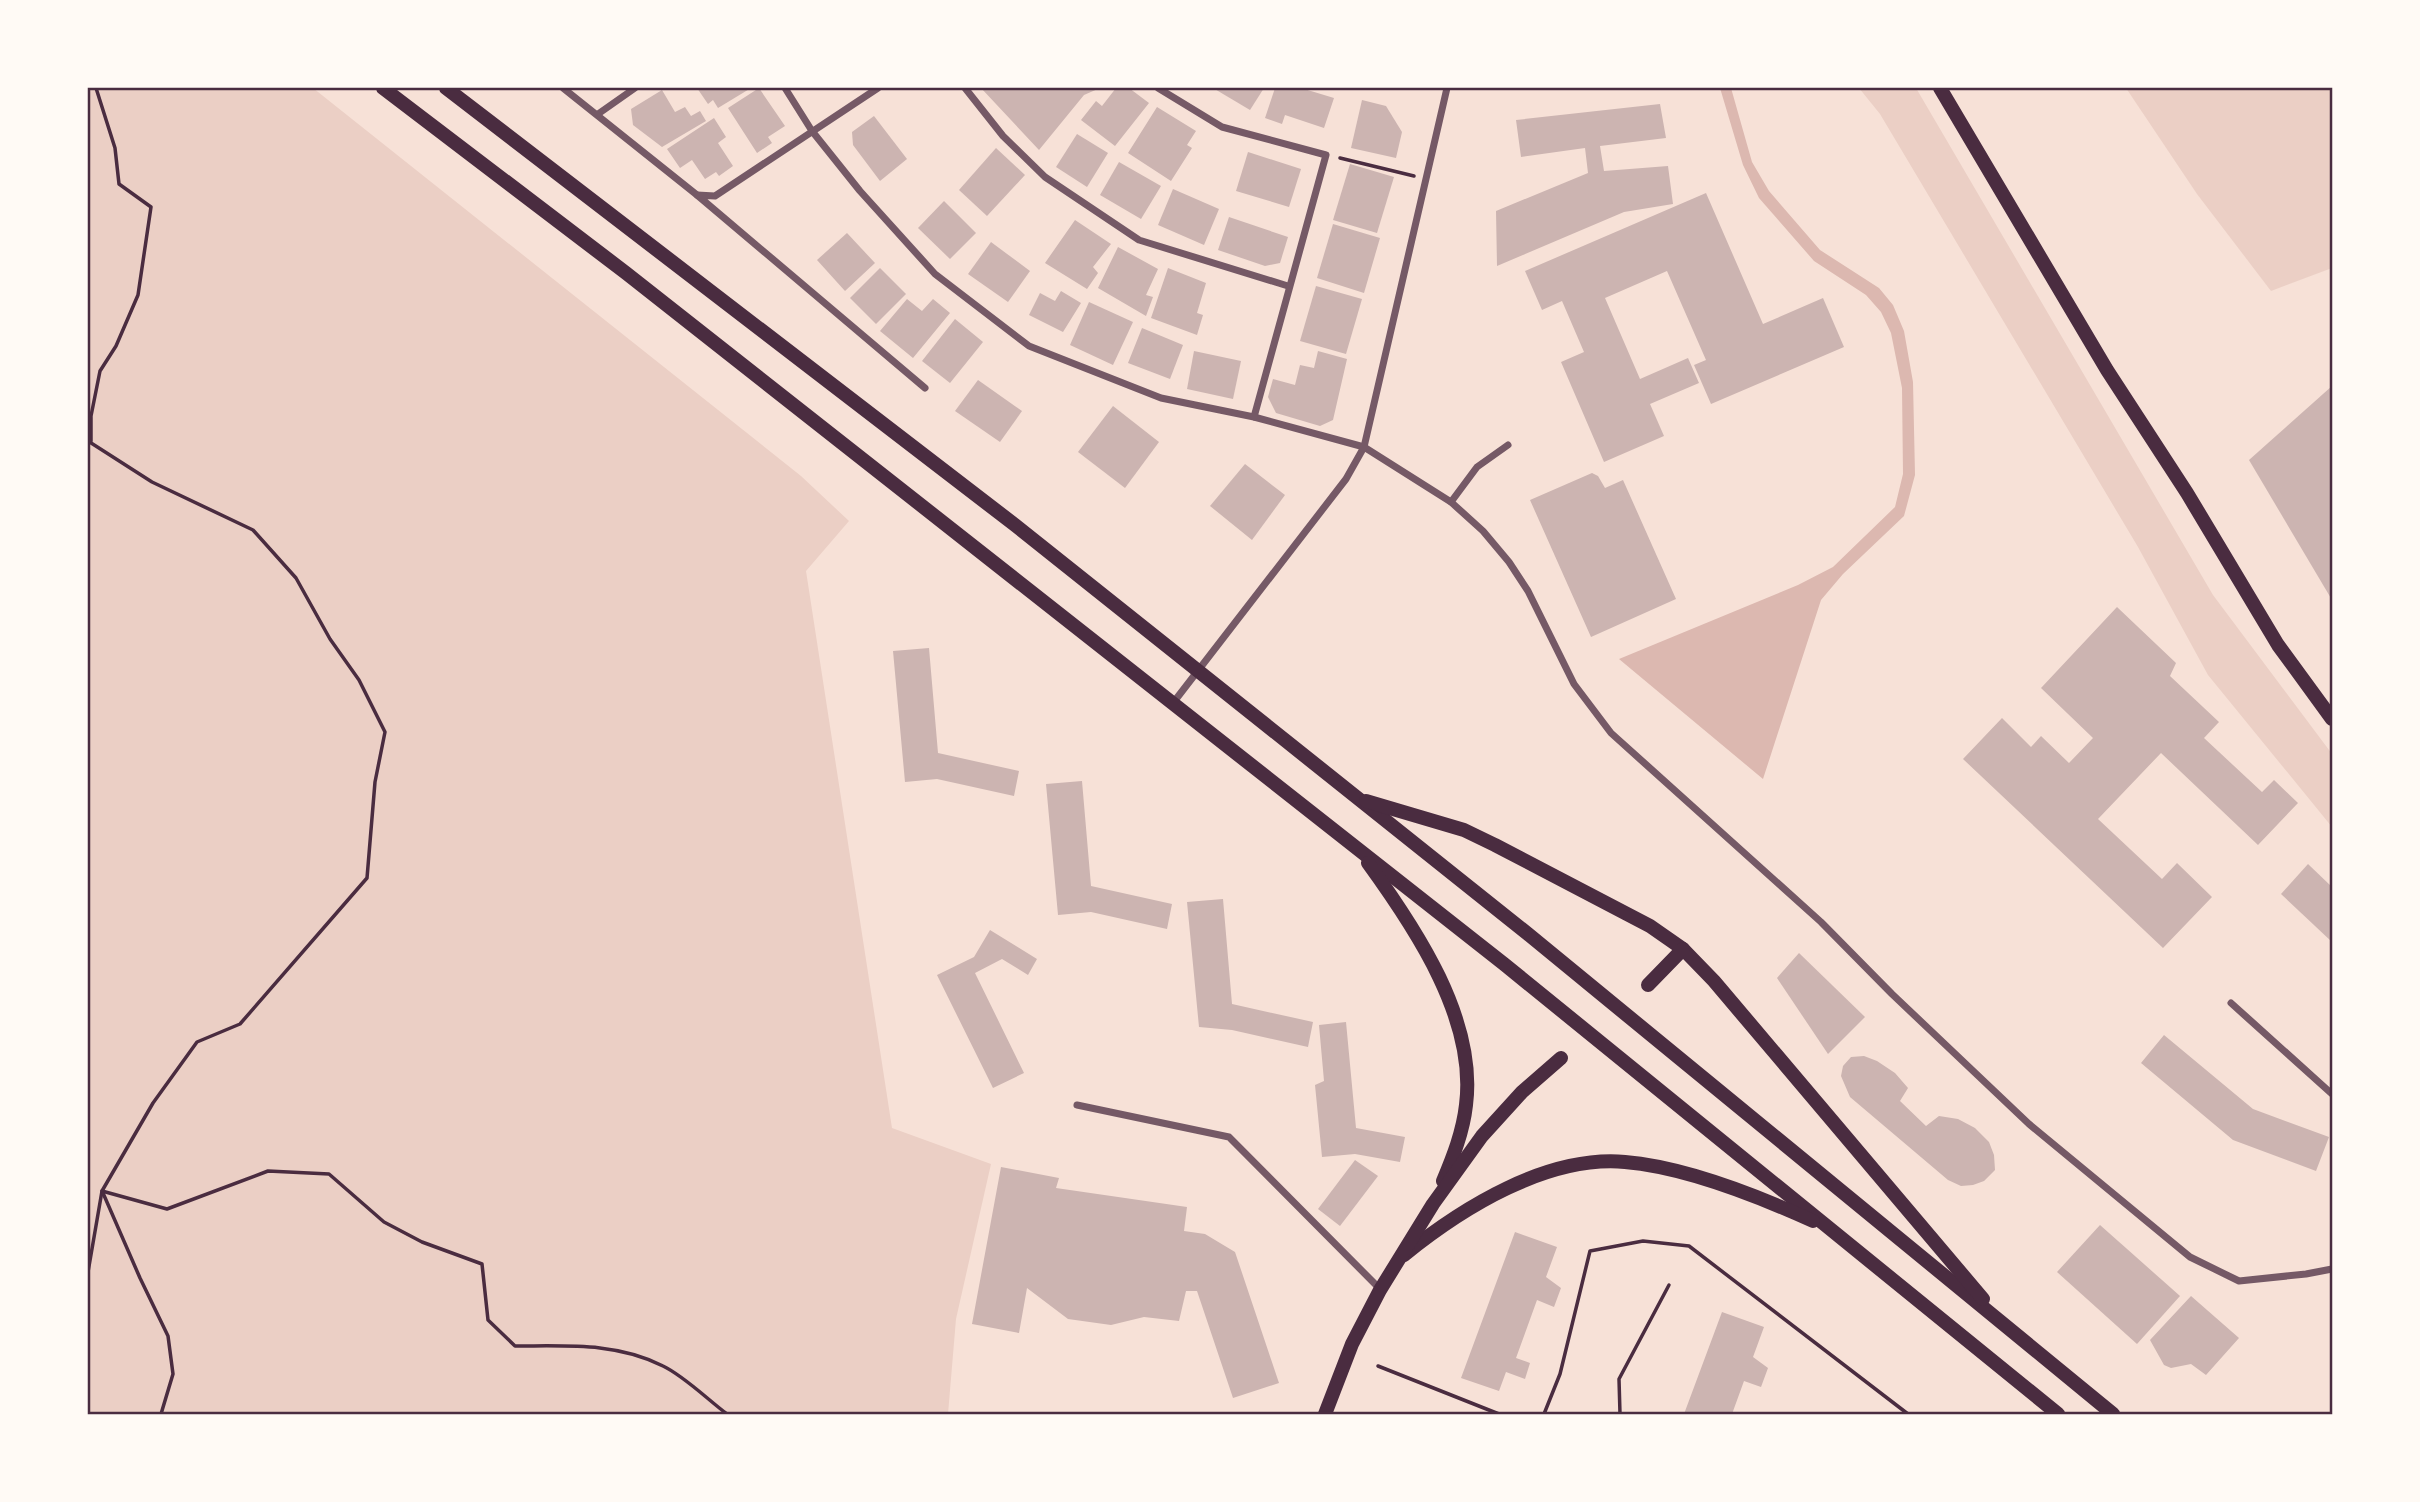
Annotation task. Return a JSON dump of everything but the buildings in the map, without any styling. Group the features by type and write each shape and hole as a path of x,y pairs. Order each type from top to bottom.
{"main road":[{"path":"383,88 626,273 1515,972 2058,1415"},
{"path":"446,88 1015,525 1199,671 1570,968 2113,1415"},
{"path":"1940,88 2107,370 2220,545 2278,645 2333,719"},
{"path":"1358,798 1464,830 1650,926 1683,949 1714,981 2011,1331"},
{"path":"1357,848 1393,898 1424,950 1446,995 1465,1051 1466,1105 1460,1135 1433,1204"},
{"path":"1648,985 1683,949"},
{"path":"1325,1415 1352,1344 1380,1290 1433,1204 1482,1136 1522,1092 1561,1058"},
{"path":"1404,1255 1452,1219 1503,1190 1537,1176 1580,1164 1624,1161 1672,1170 1730,1188 1832,1229"}],"street":[{"path":"563,88 697,195 925,388"},
{"path":"598,114 635,88"},
{"path":"785,88 812,131 860,191 935,274 1029,346 1161,398 1254,417 1364,447 1451,502 1483,531 1509,562 1528,591 1574,684 1611,733 1821,922 1892,994 2029,1124 2190,1257 2239,1281 2333,1269"},
{"path":"697,195 715,196 877,88"},
{"path":"965,88 1003,136 1045,177 1139,240 1289,286"},
{"path":"1158,88 1222,127 1326,155 1254,417"},
{"path":"1173,703 1346,479 1364,447 1447,88"},
{"path":"1451,502 1477,467 1508,445"},
{"path":"2231,1003 2333,1094"},
{"path":"1077,1105 1229,1137 1380,1290"}],"path":[{"path":"88,1272 102,1191 153,1102 197,1042 240,1024 367,878 375,782 385,732 359,680 330,639 296,578 253,530 152,482 89,441 100,371 116,346 138,295 151,207 120,184 115,148 96,88"},
{"path":"1326,155 1426,179"},
{"path":"102,1191 167,1209 268,1171 329,1174 384,1222 422,1242 482,1264 488,1320 515,1346 580,1346 626,1351 664,1366 726,1415"},
{"path":"102,1191 168,1336 173,1374 161,1415"},
{"path":"1544,1415 1560,1374 1590,1251 1643,1241 1689,1246 1908,1415"},
{"path":"1620,1415 1619,1379 1669,1285"},
{"path":"1378,1366 1499,1415"}],"shaded area":[{"path":"88,88 313,88 801,476 849,521 806,571 892,1128 991,1164 956,1319 948,1414 88,1414"},
{"path":"1720,88 1731,88 1752,162 1769,191 1820,250 1879,288 1893,305 1904,331 1913,382 1915,475 1904,516 1843,574 1821,600 1763,779 1619,659 1798,585 1833,567 1895,507 1903,474 1902,388 1891,333 1881,312 1866,295 1814,261 1759,198 1743,165"},
{"path":"1859,88 1916,88 2213,595 2332,754 2332,827 2208,675 2138,547 1880,114"},
{"path":"2126,88 2332,88 2332,268 2271,291 2197,194"}]}
